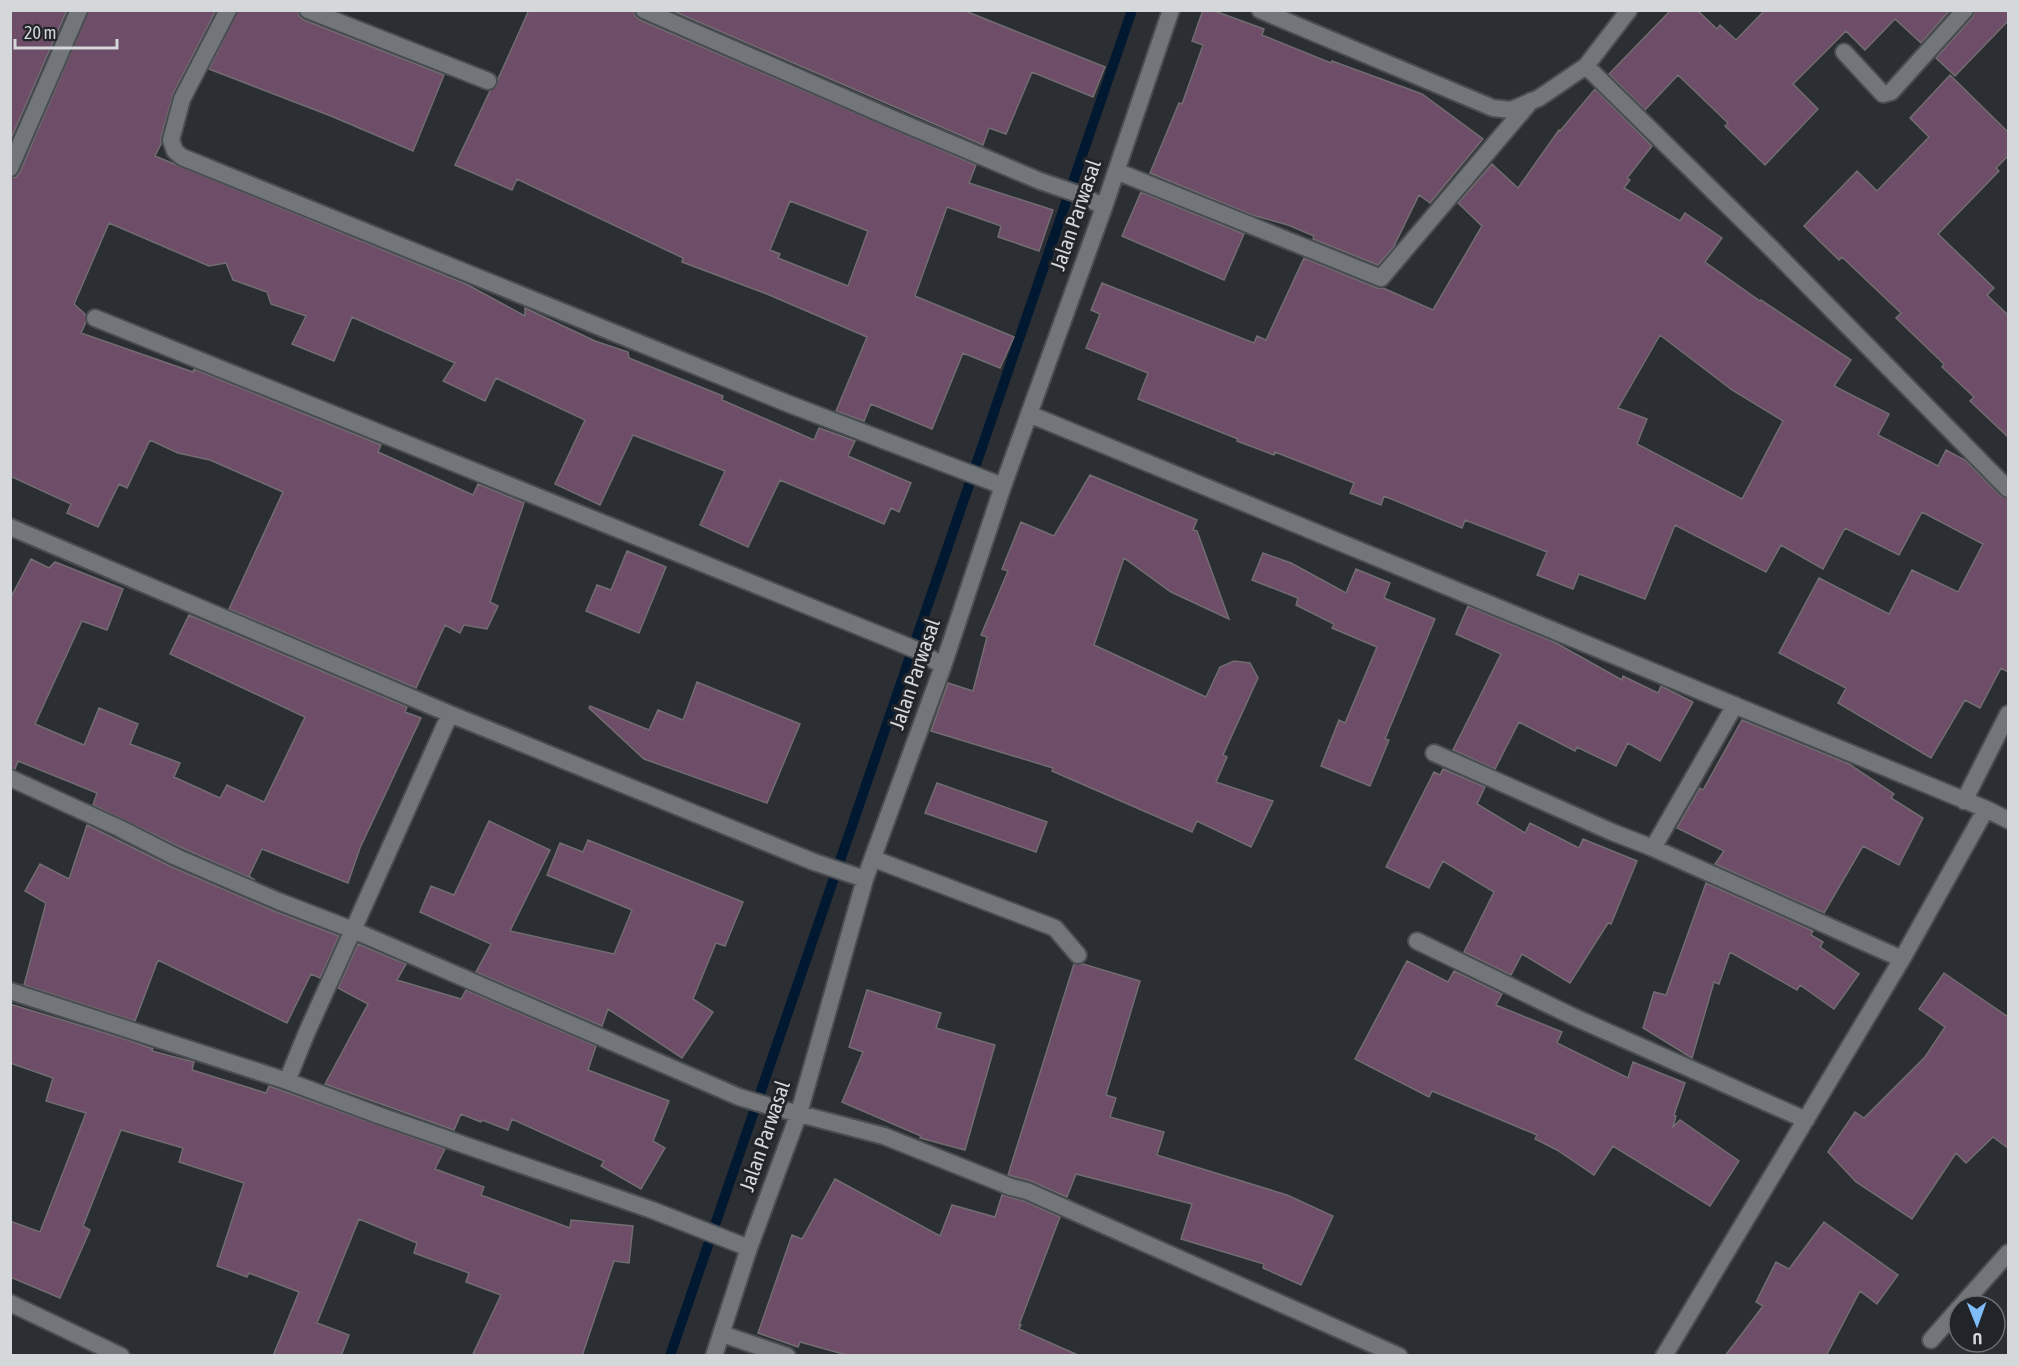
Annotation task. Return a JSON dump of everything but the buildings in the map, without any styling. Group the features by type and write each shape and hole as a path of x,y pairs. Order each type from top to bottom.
{"street":[{"path":"10,168 79,10"},
{"path":"228,10 182,99 171,140 175,151 182,157 789,404 1003,486"},
{"path":"308,10 488,81"},
{"path":"644,10 881,114 1041,181 1081,195 1104,207"},
{"name":"Jalan Parwasal","path":"714,1356 749,1248 799,1113 861,877 874,859 1003,486 1104,207 1171,10"},
{"path":"1260,10 1493,108 1511,110 1539,98 1586,66 1629,10"},
{"path":"1844,52 1882,94 1887,94 1965,10"},
{"path":"1586,66 1773,250 2008,489"},
{"path":"1116,171 1382,278 1531,101"},
{"path":"95,318 920,651 942,666"},
{"path":"1029,414 2008,820"},
{"path":"10,527 450,714 814,862 861,877"},
{"path":"1653,848 1735,705"},
{"path":"287,1082 307,1032 450,714"},
{"path":"1964,801 2008,714"},
{"path":"1434,753 1902,959"},
{"path":"10,778 176,857 353,930 739,1097 884,1136 1011,1187 1027,1191 1399,1356"},
{"path":"1664,1356 1902,959 1986,809"},
{"path":"874,859 1055,928 1078,955"},
{"path":"1418,941 1574,1017 1806,1120"},
{"path":"10,991 287,1082 652,1210 749,1248"},
{"path":"1972,1294 2008,1253"},
{"path":"10,1303 121,1356"},
{"path":"1931,1340 1947,1322"},
{"path":"722,1334 787,1356"}],"waterway":[{"path":"670,1356 1132,10"}]}
